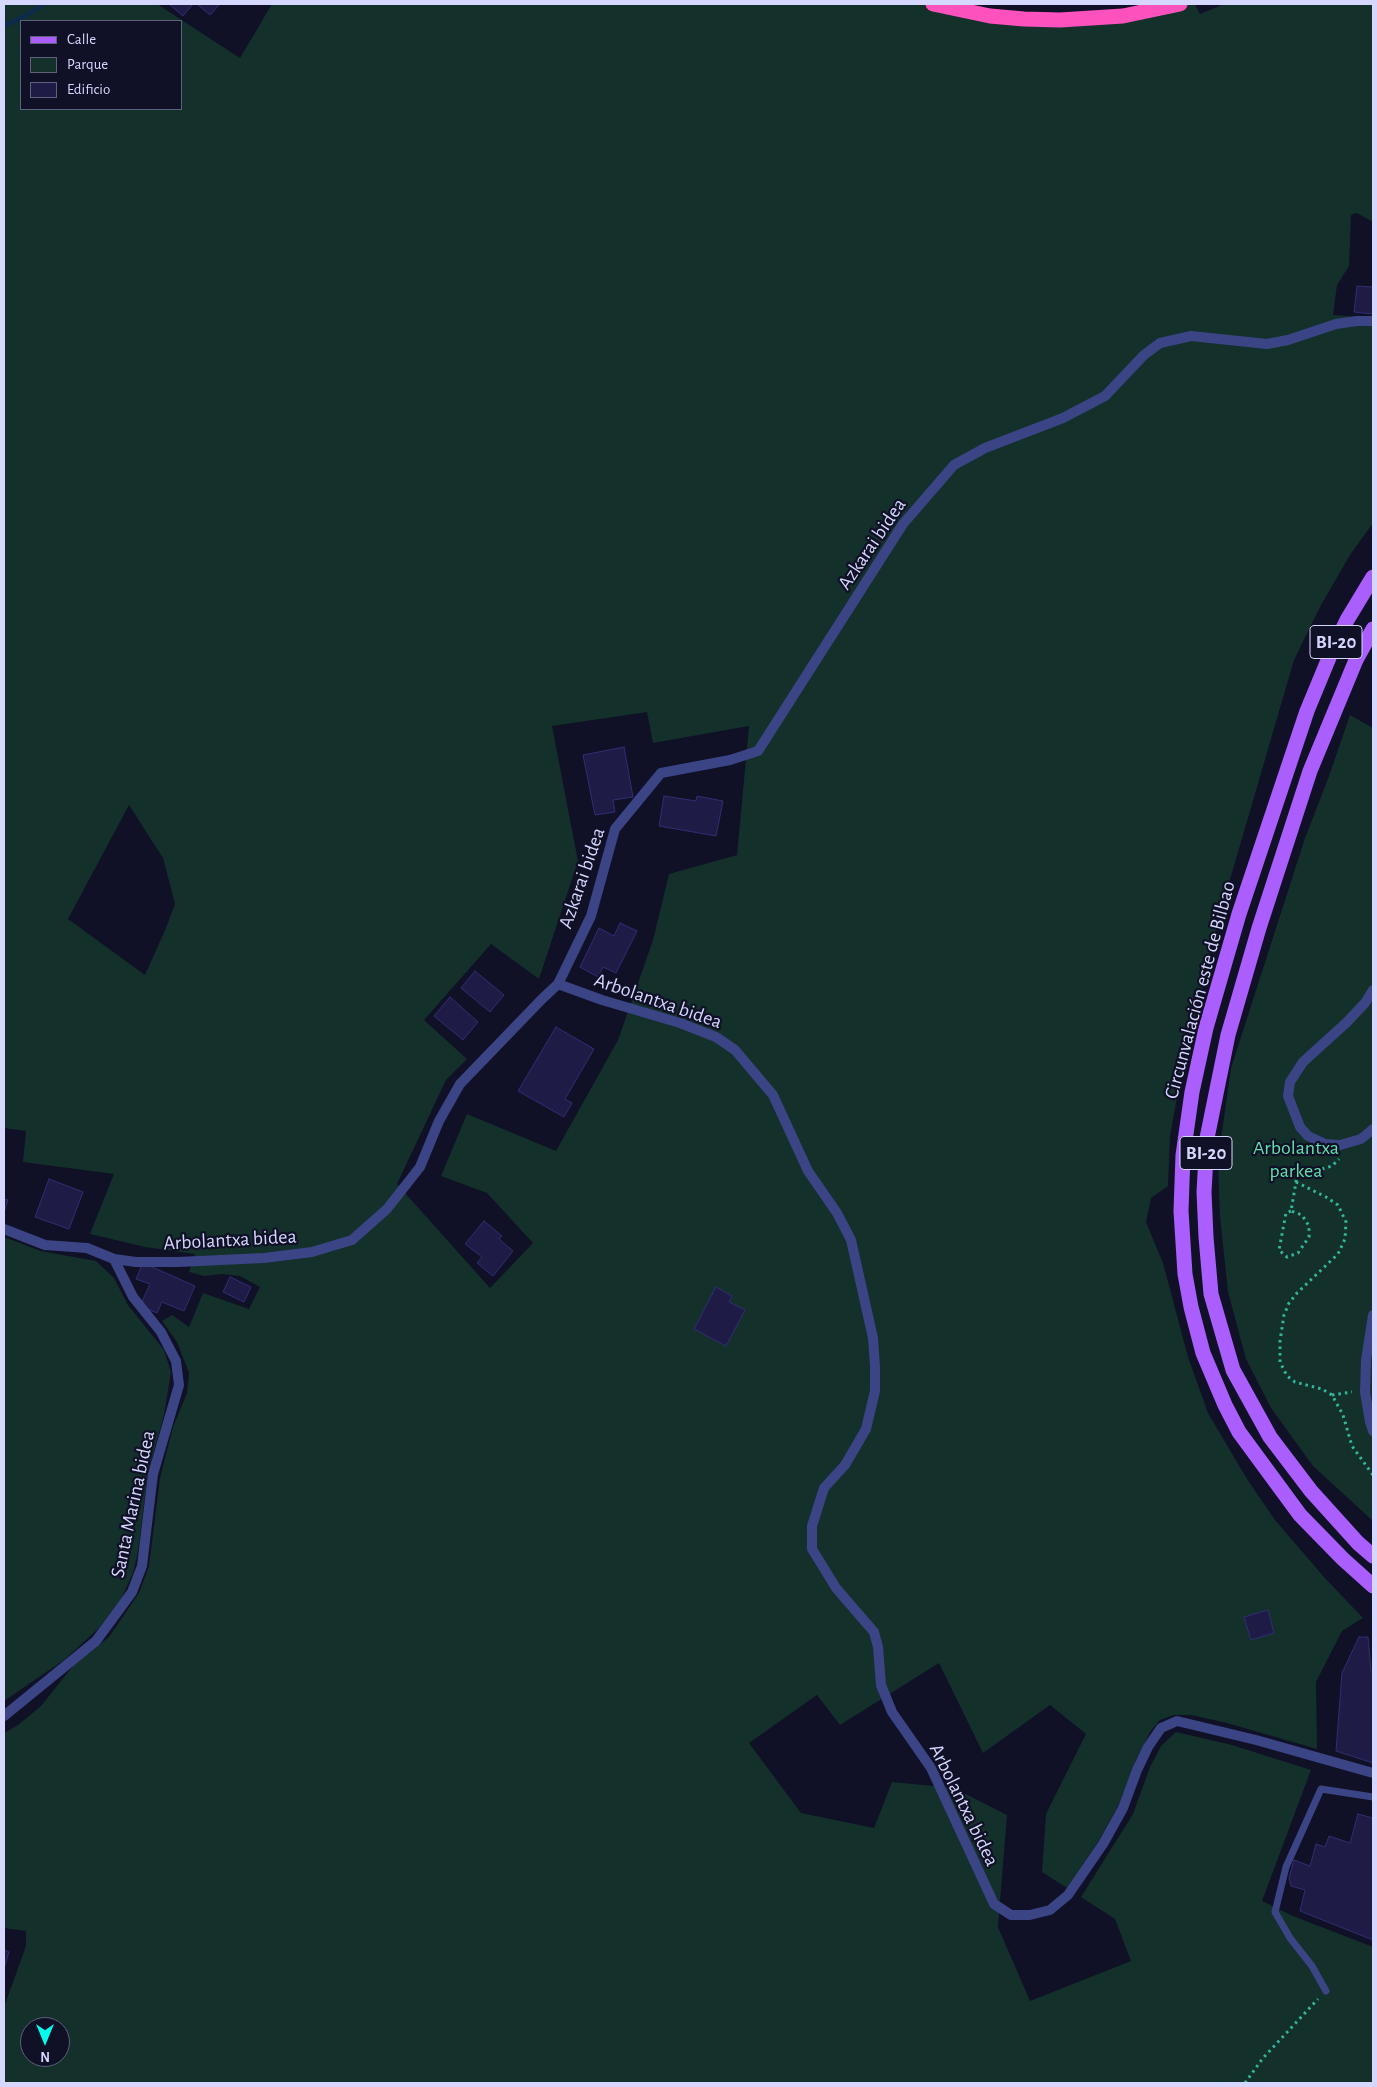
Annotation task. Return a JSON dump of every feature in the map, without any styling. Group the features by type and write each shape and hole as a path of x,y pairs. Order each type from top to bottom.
{"highway":[{"path":"933,4 990,16 1024,20 1123,16 1180,4"}],"main road":[{"name":"Circunvalación este de Bilbao","path":"1373,577 1347,620 1307,710 1239,914 1202,1047 1188,1112 1183,1155 1181,1202 1183,1243 1191,1308 1203,1353 1213,1379 1239,1432 1300,1515 1373,1586"},
{"name":"Circunvalación este de Bilbao","path":"1373,629 1356,660 1310,772 1259,928 1228,1035 1207,1138 1204,1192 1206,1238 1212,1294 1233,1370 1270,1437 1311,1492 1358,1543 1373,1556"}],"street":[{"name":"Azkarai bidea","path":"558,984 591,916 615,829 661,773 730,760 758,751 903,524 954,465 985,448 1063,418 1105,396 1144,355 1160,343 1191,336 1267,344 1288,340 1336,324 1357,321 1373,322"},
{"name":"Arbolantxa bidea","path":"114,1259 136,1262 178,1262 264,1258 312,1252 352,1240 387,1209 420,1167 439,1121 460,1084 558,984 602,1000 680,1023 716,1037 735,1050 773,1095 808,1172 837,1212 851,1240 873,1338 875,1391 866,1429 845,1465 824,1488 812,1526 812,1549 836,1588 874,1632 878,1647 881,1685 892,1712 931,1768 994,1904 1011,1915 1030,1915 1050,1910 1068,1895 1103,1844 1123,1808 1148,1747 1161,1728 1177,1721 1256,1740 1373,1773"},
{"path":"1373,990 1346,1023 1303,1062 1290,1082 1288,1096 1300,1127 1308,1136 1325,1144 1340,1145 1361,1139 1373,1129"},
{"path":"4,1229 45,1245 87,1248 114,1259"},
{"name":"Santa Marina bidea","path":"4,1716 96,1641 132,1592 142,1566 154,1474 179,1385 176,1361 161,1332 132,1297 114,1259"},
{"path":"1373,1314 1366,1360 1365,1392 1373,1431"}],"lane":[{"path":"1326,1991 1312,1966 1290,1938 1275,1912 1284,1876 1321,1789 1373,1797"}],"path":[{"path":"1291,1210 1302,1215 1309,1226 1309,1237 1298,1253 1287,1257 1279,1250 1286,1213 1291,1210 1297,1176 1332,1166 1339,1158 1330,1158"},
{"path":"1296,1182 1326,1197 1338,1206 1346,1222 1345,1240 1338,1254 1289,1303 1284,1315 1281,1333 1280,1362 1287,1376 1295,1382 1322,1389 1332,1394 1356,1392"},
{"path":"1332,1394 1343,1416 1352,1446 1366,1468 1373,1475"},
{"path":"1245,2083 1263,2058 1326,1991"}],"green space":[{"path":"4,4 157,4 182,20 20,20 20,110 182,110 182,20 240,58 272,4 940,4 1024,19 1175,4 1195,4 1200,14 1224,4 1373,4 1373,222 1357,213 1351,215 1349,266 1337,285 1333,315 1373,318 1373,523 1350,555 1320,607 1294,660 1224,900 1182,1070 1170,1136 1168,1186 1151,1198 1146,1222 1163,1263 1188,1357 1208,1413 1247,1479 1275,1520 1324,1577 1363,1618 1342,1631 1316,1682 1317,1749 1227,1723 1191,1715 1174,1715 1160,1720 1150,1732 1136,1760 1119,1804 1098,1842 1067,1888 1042,1872 1046,1814 1086,1734 1050,1705 983,1753 939,1663 840,1725 817,1695 749,1743 801,1813 874,1828 892,1782 954,1788 1007,1815 998,1927 1030,2001 1131,1961 1115,1919 1081,1897 1133,1814 1150,1767 1161,1746 1176,1732 1232,1745 1311,1770 1262,1901 1293,1916 1373,1947 1373,2083 4,2083 4,2007 26,1946 26,1931 4,1928 4,1733 18,1725 41,1706 73,1666 109,1637 139,1593 149,1566 160,1478 173,1427 187,1393 189,1373 177,1342 162,1321 172,1315 189,1327 203,1293 249,1309 260,1287 240,1276 222,1274 204,1276 189,1272 195,1254 145,1247 90,1234 114,1174 23,1162 26,1131 4,1128","holes":["647,712 653,743 749,726 737,855 669,874 653,940 618,1040 556,1151 467,1114 441,1176 487,1193 533,1243 490,1288 397,1184 446,1080 467,1059 424,1020 491,944 539,979 578,861 552,726","129,805 163,858 175,904 145,975 68,919"]},
{"name":"Arbolantxa parkea","path":"1350,715 1373,728 1373,1521 1313,1466 1271,1408 1246,1359 1228,1292 1220,1217 1218,1160 1231,1068 1305,838"},
{"path":"4,1237 41,1251 96,1261 114,1278 128,1305 164,1350 171,1372 164,1415 148,1472 138,1552 133,1573 122,1597 99,1628 64,1660 4,1701"}],"building":[{"path":"169,4 193,4 183,16"},
{"path":"197,4 220,4 210,15"},
{"path":"1357,286 1373,287 1373,314 1354,312"},
{"path":"624,747 633,797 613,800 615,812 595,815 583,755"},
{"path":"664,796 696,801 697,796 723,801 716,836 659,826"},
{"path":"620,923 637,931 616,973 603,967 598,977 580,967 599,928 614,936"},
{"path":"475,971 504,995 490,1012 461,988"},
{"path":"450,997 478,1022 463,1040 434,1016"},
{"path":"556,1027 594,1049 565,1099 572,1103 564,1117 518,1091"},
{"path":"49,1179 83,1192 69,1229 35,1217"},
{"path":"4,1199 8,1200 4,1212"},
{"path":"484,1221 502,1236 499,1239 513,1251 493,1276 477,1263 482,1257 465,1244"},
{"path":"143,1263 195,1286 184,1311 162,1302 157,1313 140,1306 150,1284 136,1279"},
{"path":"230,1277 251,1287 244,1302 223,1292"},
{"path":"716,1287 732,1296 729,1302 745,1310 726,1346 694,1329"},
{"path":"1268,1610 1274,1633 1251,1640 1244,1617"},
{"path":"1359,1637 1368,1637 1371,1672 1373,1673 1373,1763 1336,1751 1342,1673"},
{"path":"1358,1814 1373,1818 1373,1940 1300,1911 1305,1890 1291,1886 1289,1878 1294,1860 1310,1866 1316,1844 1325,1847 1329,1836 1350,1843"},
{"path":"4,1950 9,1952 4,1968"}],"waterway":[{"path":"4,26 44,4"}]}
